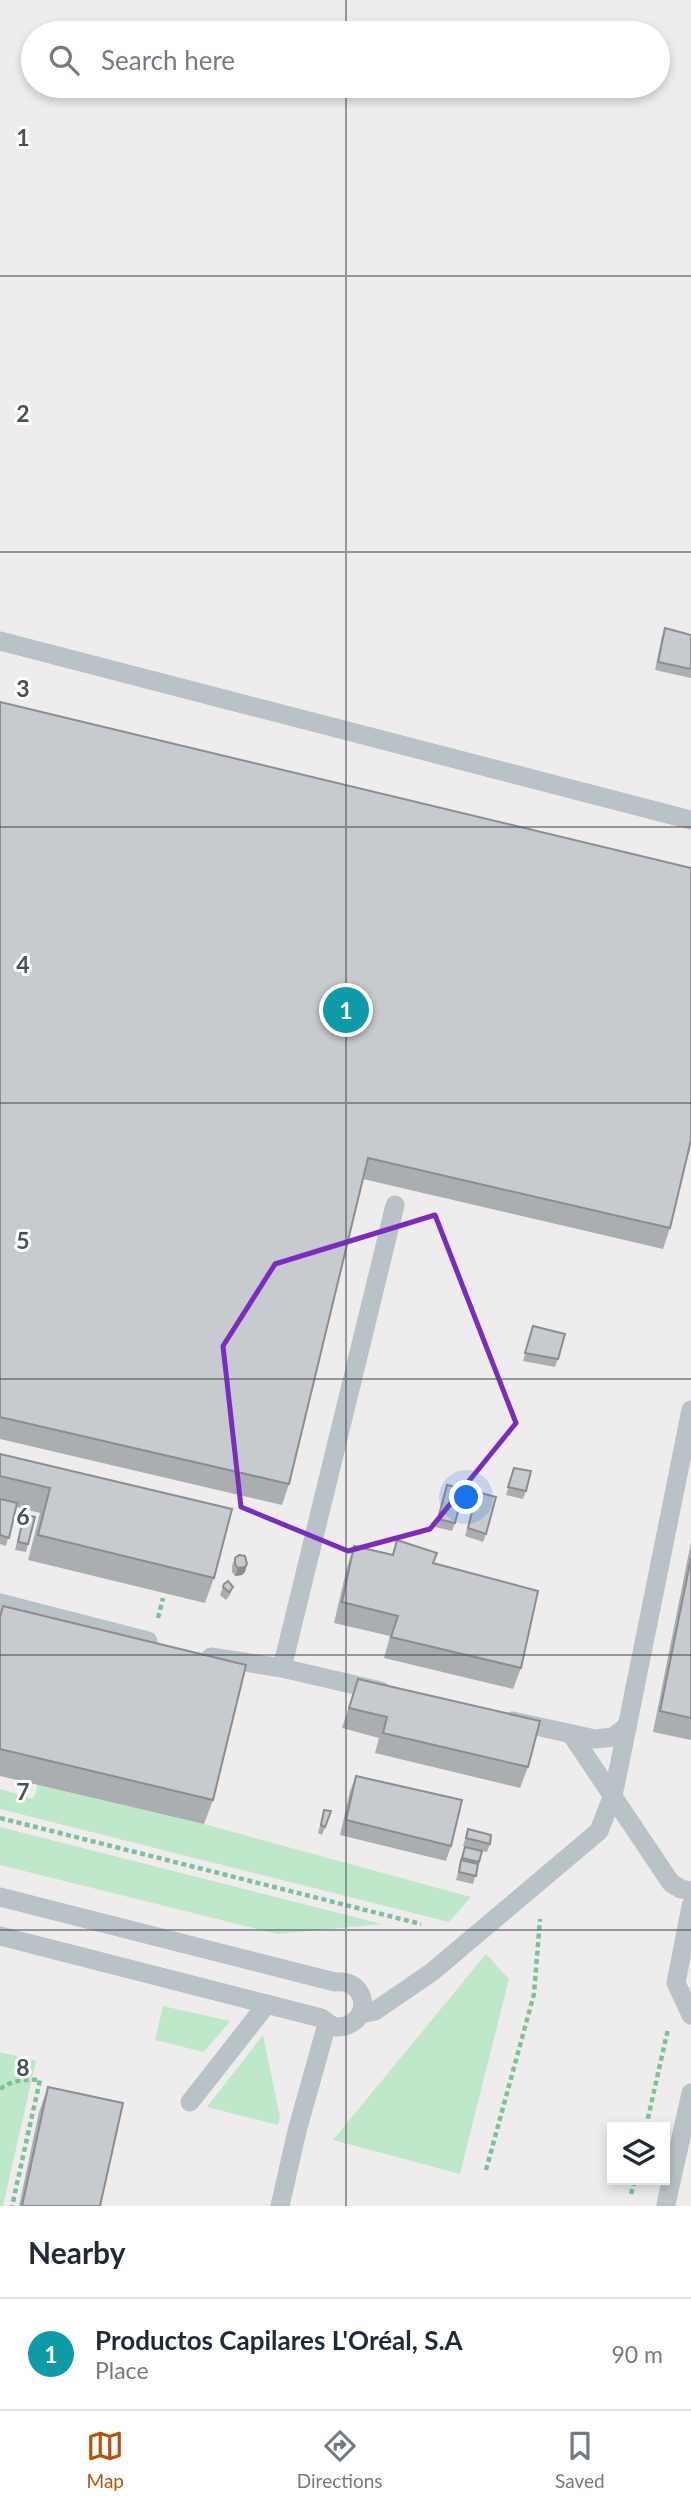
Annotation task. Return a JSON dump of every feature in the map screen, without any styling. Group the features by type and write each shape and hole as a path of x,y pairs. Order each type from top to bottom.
{"lane":[{"path":"0,641 691,820"},
{"path":"282,1668 395,1205"},
{"path":"0,1936 321,2018 334,2027 350,2025 361,2014 375,2011 432,1972 599,1831 613,1795 691,1410"},
{"path":"0,1603 164,1645"},
{"path":"188,1651 224,1661 282,1668 400,1695"},
{"path":"492,1716 595,1739 613,1737 627,1726"},
{"path":"571,1734 671,1883 691,1891"},
{"path":"0,1897 335,1982 350,1983 363,2000 361,2014"},
{"path":"691,1906 676,1983 691,2015"},
{"path":"190,2102 267,2004"},
{"path":"280,2206 297,2131 327,2024"},
{"path":"666,2204 691,2093"}],"path":[{"path":"0,1818 421,1924"},
{"path":"486,2170 534,1994 543,1880"},
{"path":"647,2122 668,2025"},
{"path":"0,2089 7,2084 27,2079 40,2080 12,2206"},
{"path":"632,2194 634,2185"}],"highlighted area":[{"path":"435,1215 516,1423 430,1529 348,1551 241,1507 223,1346 275,1264"}],"green space":[{"path":"38,1785 204,1824 471,1897 449,1922 0,1809 0,1789 33,1799"},
{"path":"0,1827 382,1924 277,1934 0,1865"},
{"path":"486,1954 509,1979 460,2174 333,2140"},
{"path":"163,2006 230,2021 204,2052 155,2040"},
{"path":"263,2035 280,2117 278,2125 207,2107"},
{"path":"0,2052 36,2061 3,2206 0,2206"}],"building":[{"path":"665,628 691,635 691,669 658,662"},
{"path":"0,702 691,868 691,1140 670,1228 368,1158 289,1484 0,1417"},
{"path":"533,1326 565,1334 558,1359 525,1353"},
{"path":"0,1454 232,1509 214,1578 38,1535 50,1488 0,1476"},
{"path":"514,1468 531,1471 526,1491 508,1487"},
{"path":"447,1485 464,1489 455,1523 438,1519"},
{"path":"477,1492 496,1497 486,1534 468,1528"},
{"path":"0,1499 17,1503 9,1538 0,1535"},
{"path":"24,1514 35,1517 28,1544 18,1542"},
{"path":"397,1540 437,1553 433,1563 538,1591 521,1668 391,1637 398,1616 342,1602 354,1546 393,1555"},
{"path":"239,1555 245,1556 245,1567 238,1568 235,1564 235,1558"},
{"path":"691,1558 691,1718 660,1711"},
{"path":"228,1581 233,1587 229,1592 223,1587"},
{"path":"3,1606 246,1665 213,1800 0,1749 0,1617"},
{"path":"358,1679 540,1721 528,1767 383,1733 387,1717 349,1708"},
{"path":"356,1776 462,1800 451,1846 346,1820"},
{"path":"324,1810 331,1811 325,1827 321,1825"},
{"path":"468,1829 491,1835 490,1844 466,1838"},
{"path":"465,1847 482,1851 479,1862 462,1858"},
{"path":"461,1860 478,1864 476,1876 459,1872"},
{"path":"48,2087 123,2103 100,2206 22,2206"}],"place":[{"name":"Productos Capilares L'Oréal, S.A","path":"346,1010"}]}
